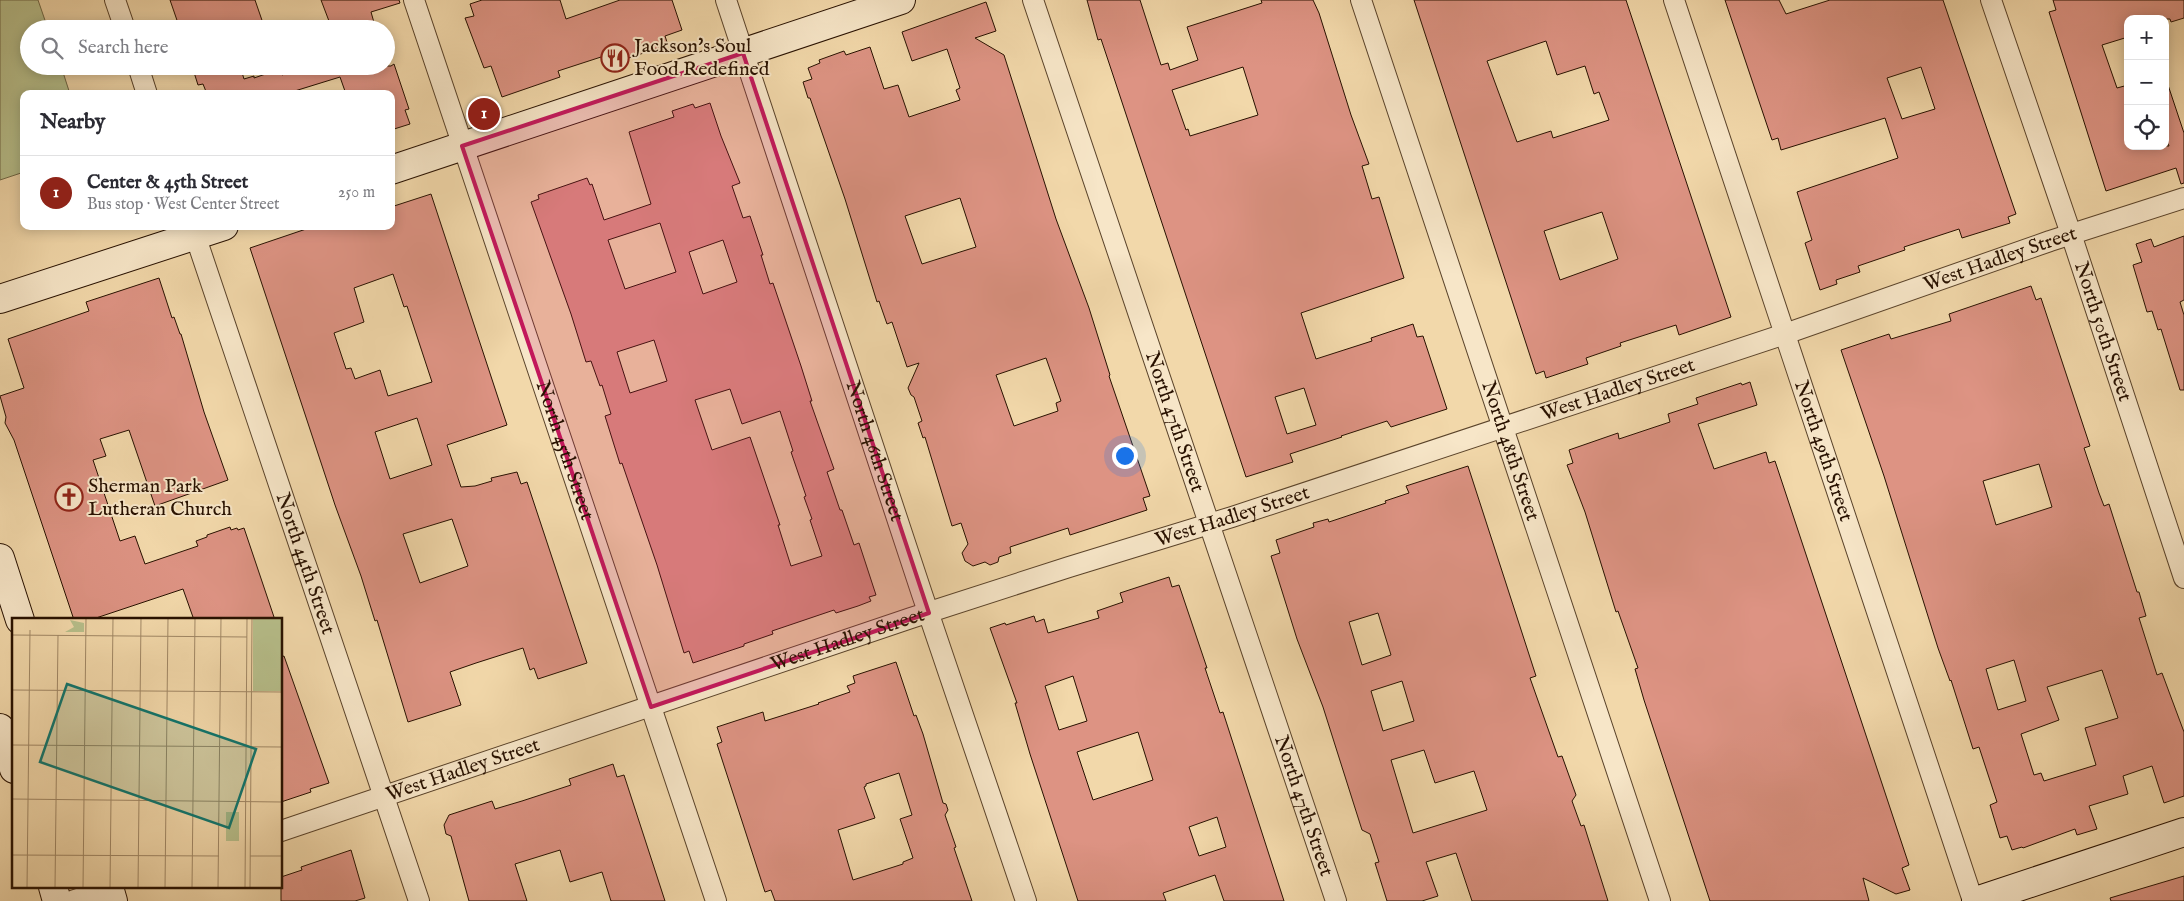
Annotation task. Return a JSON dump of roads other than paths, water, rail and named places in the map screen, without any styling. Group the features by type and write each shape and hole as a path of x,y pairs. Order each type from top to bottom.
{"street":[{"path":"115,0 122,20"},
{"name":"North 45th Street","path":"414,0 716,901"},
{"name":"North 46th Street","path":"726,0 928,613 1026,901"},
{"path":"395,169 901,0"},
{"name":"North 47th Street","path":"1033,0 1336,901"},
{"name":"North 48th Street","path":"1361,0 1660,901"},
{"name":"North 49th Street","path":"1674,0 1975,901"},
{"name":"North 50th Street","path":"1990,0 2071,234 2184,578"},
{"path":"141,75 146,90"},
{"name":"West Hadley Street","path":"282,831 1069,566 1208,525 1785,334 2071,234 2184,198"},
{"path":"0,299 194,231"},
{"name":"North 44th Street","path":"194,231 419,901"},
{"path":"0,558 19,618"},
{"path":"0,728 12,763"},
{"path":"1975,901 2184,832"},
{"path":"53,888 58,901"},
{"path":"72,901 111,891"}],"place":[{"name":"Jackson's Soul Food Redefined","path":"615,58"},
{"name":"Center & 45th Street","path":"484,114"},
{"name":"Sherman Park Lutheran Church","path":"69,497"}]}
